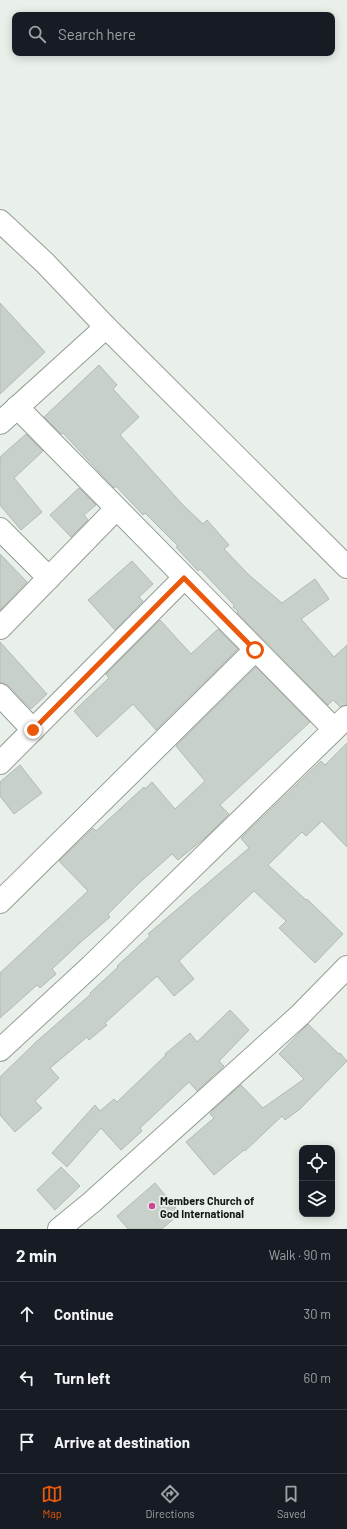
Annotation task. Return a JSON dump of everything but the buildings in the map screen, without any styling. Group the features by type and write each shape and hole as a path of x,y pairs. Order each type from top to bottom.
{"street":[{"path":"0,221 45,263 106,327 347,567"},
{"path":"0,423 106,327"},
{"path":"0,1050 91,966 340,723 255,650 16,407"},
{"path":"0,628 116,509"},
{"path":"0,529 49,578"},
{"path":"0,763 184,578"},
{"path":"0,902 255,650"},
{"path":"0,695 33,730"},
{"path":"59,1229 92,1202 300,1015 347,967"}],"place":[{"name":"Members Church of God International","path":"152,1206"}],"route":[{"path":"33,730 184,578 255,650"}]}
